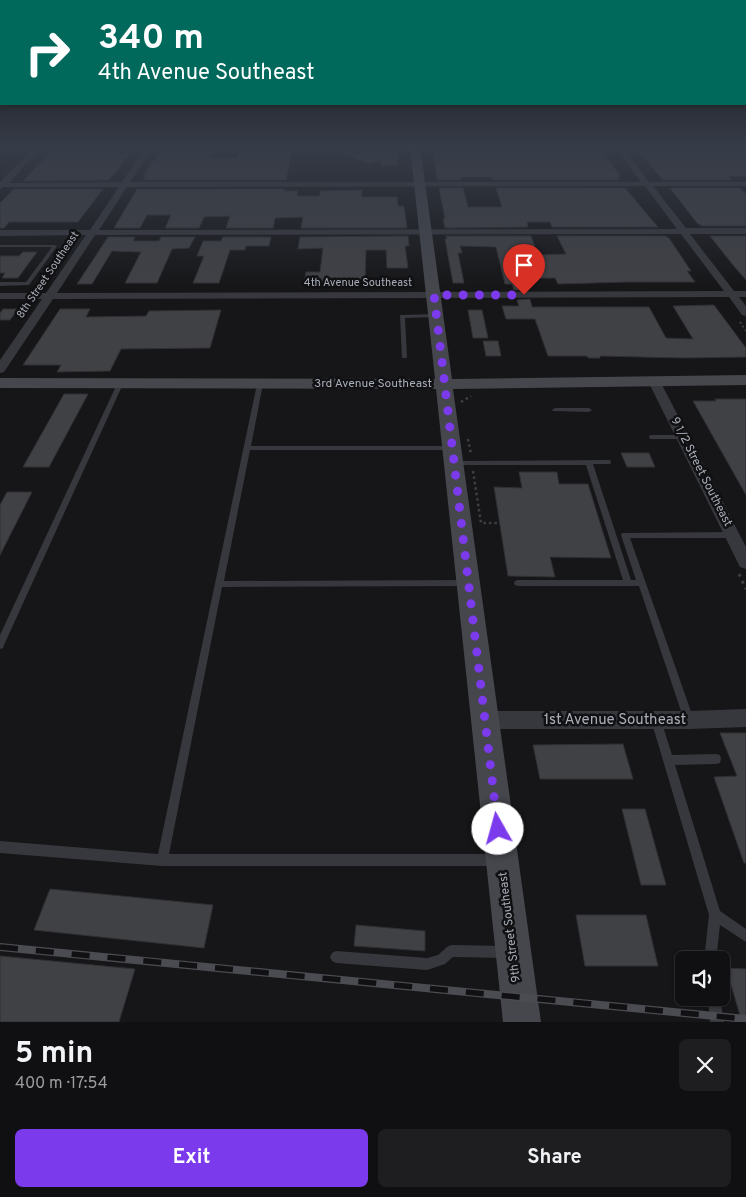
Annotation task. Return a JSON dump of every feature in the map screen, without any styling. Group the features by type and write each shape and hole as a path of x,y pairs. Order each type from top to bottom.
{"street":[{"name":"8th Street Southeast","path":"0,368 118,194"},
{"name":"9th Street Southeast","path":"421,194 522,1022"},
{"path":"655,194 746,313"},
{"path":"0,233 746,231"},
{"name":"4th Avenue Southeast","path":"0,296 746,294"},
{"name":"3rd Avenue Southeast","path":"0,383 446,384 746,380"},
{"name":"9 1/2 Street Southeast","path":"654,381 732,535 741,565"},
{"name":"1st Avenue Southeast","path":"484,720 689,720 746,718"}],"lane":[{"path":"0,246 55,246 27,284 0,284"},
{"path":"404,357 402,316 437,316"},
{"path":"0,645 120,384"},
{"path":"162,860 260,384"},
{"path":"555,410 589,410"},
{"path":"652,437 684,437"},
{"path":"247,448 454,455 589,463 608,462"},
{"path":"589,463 628,583"},
{"path":"689,720 625,535 732,535"},
{"path":"219,584 468,583"},
{"path":"518,583 642,583"},
{"path":"656,720 715,915 711,951"},
{"path":"669,760 716,759"},
{"path":"0,846 162,860 502,860"},
{"path":"715,915 746,936"},
{"path":"336,958 428,964 441,960 451,951 514,952"},
{"path":"715,1006 717,1022"}],"path":[{"path":"463,402 472,396"},
{"path":"481,523 500,523"},
{"path":"741,565 746,590"}],"building":[{"path":"9,194 99,194 78,222 9,222 4,228 0,228 0,203"},
{"path":"134,194 297,194 297,196 320,196 320,194 362,194 362,197 397,197 398,206 404,206 407,228 301,228 303,217 275,218 273,228 226,228 230,216 204,217 199,228 165,228 171,215 147,215 140,228 114,228"},
{"path":"440,194 464,194 468,207 502,207 498,194 630,194 658,227 552,227 550,222 527,222 528,227 445,228 443,219 445,219"},
{"path":"674,194 746,194 746,226 702,226 697,223"},
{"path":"408,236 409,246 405,246 408,268 387,268 386,250 366,250 365,281 354,281 354,283 304,283 306,272 320,272 323,248 298,249 300,237"},
{"path":"446,236 531,236 538,255 566,254 557,236 665,236 669,238 691,271 687,271 695,282 558,284 555,278 527,278 530,284 525,284 526,290 514,290 512,284 505,284 496,247 460,246 462,253 458,253 464,283 453,283"},
{"path":"710,236 746,236 746,280 733,265"},
{"path":"108,237 135,237 133,241 159,241 161,237 195,237 189,248 172,249 157,283 125,283 141,252 112,251 92,284 77,284"},
{"path":"223,237 271,237 269,246 246,246 245,250 230,250 219,283 193,283 204,256 197,256 203,241 221,241"},
{"path":"23,252 37,252 18,278 2,278 5,273 0,273 0,256 19,256"},
{"path":"530,299 532,307 649,307 666,338 693,339 673,306 714,305 746,348 746,357 600,356 600,358 588,358 587,356 548,356 535,319 506,319 502,306 519,306 517,300"},
{"path":"3,309 18,309 10,320 0,320 0,313"},
{"path":"60,309 90,309 86,317 146,316 149,311 221,310 210,348 121,349 110,371 57,372 61,365 23,365"},
{"path":"468,310 482,310 488,338 473,338"},
{"path":"483,341 498,341 501,356 486,356"},
{"path":"64,394 88,394 49,467 23,467"},
{"path":"715,399 746,399 746,495 693,401 716,401"},
{"path":"621,453 649,453 655,467 627,467"},
{"path":"519,472 557,472 559,484 588,484 611,558 550,557 555,577 508,576 494,487 522,488"},
{"path":"7,492 32,492 0,555 0,505"},
{"path":"720,733 746,733 746,863 744,863 714,777 737,776"},
{"path":"623,744 633,779 540,779 533,745"},
{"path":"622,809 645,809 666,885 641,885"},
{"path":"50,889 213,905 204,948 34,930"},
{"path":"576,915 646,915 658,966 585,966"},
{"path":"356,925 425,931 425,951 354,946"},
{"path":"0,956 135,969 119,1022 0,1022"},
{"path":"730,968 746,969 746,1022 742,1022 730,982"}],"railway":[{"path":"0,947 746,1019"}],"route":[{"path":"498,829 434,295 524,295"}]}
